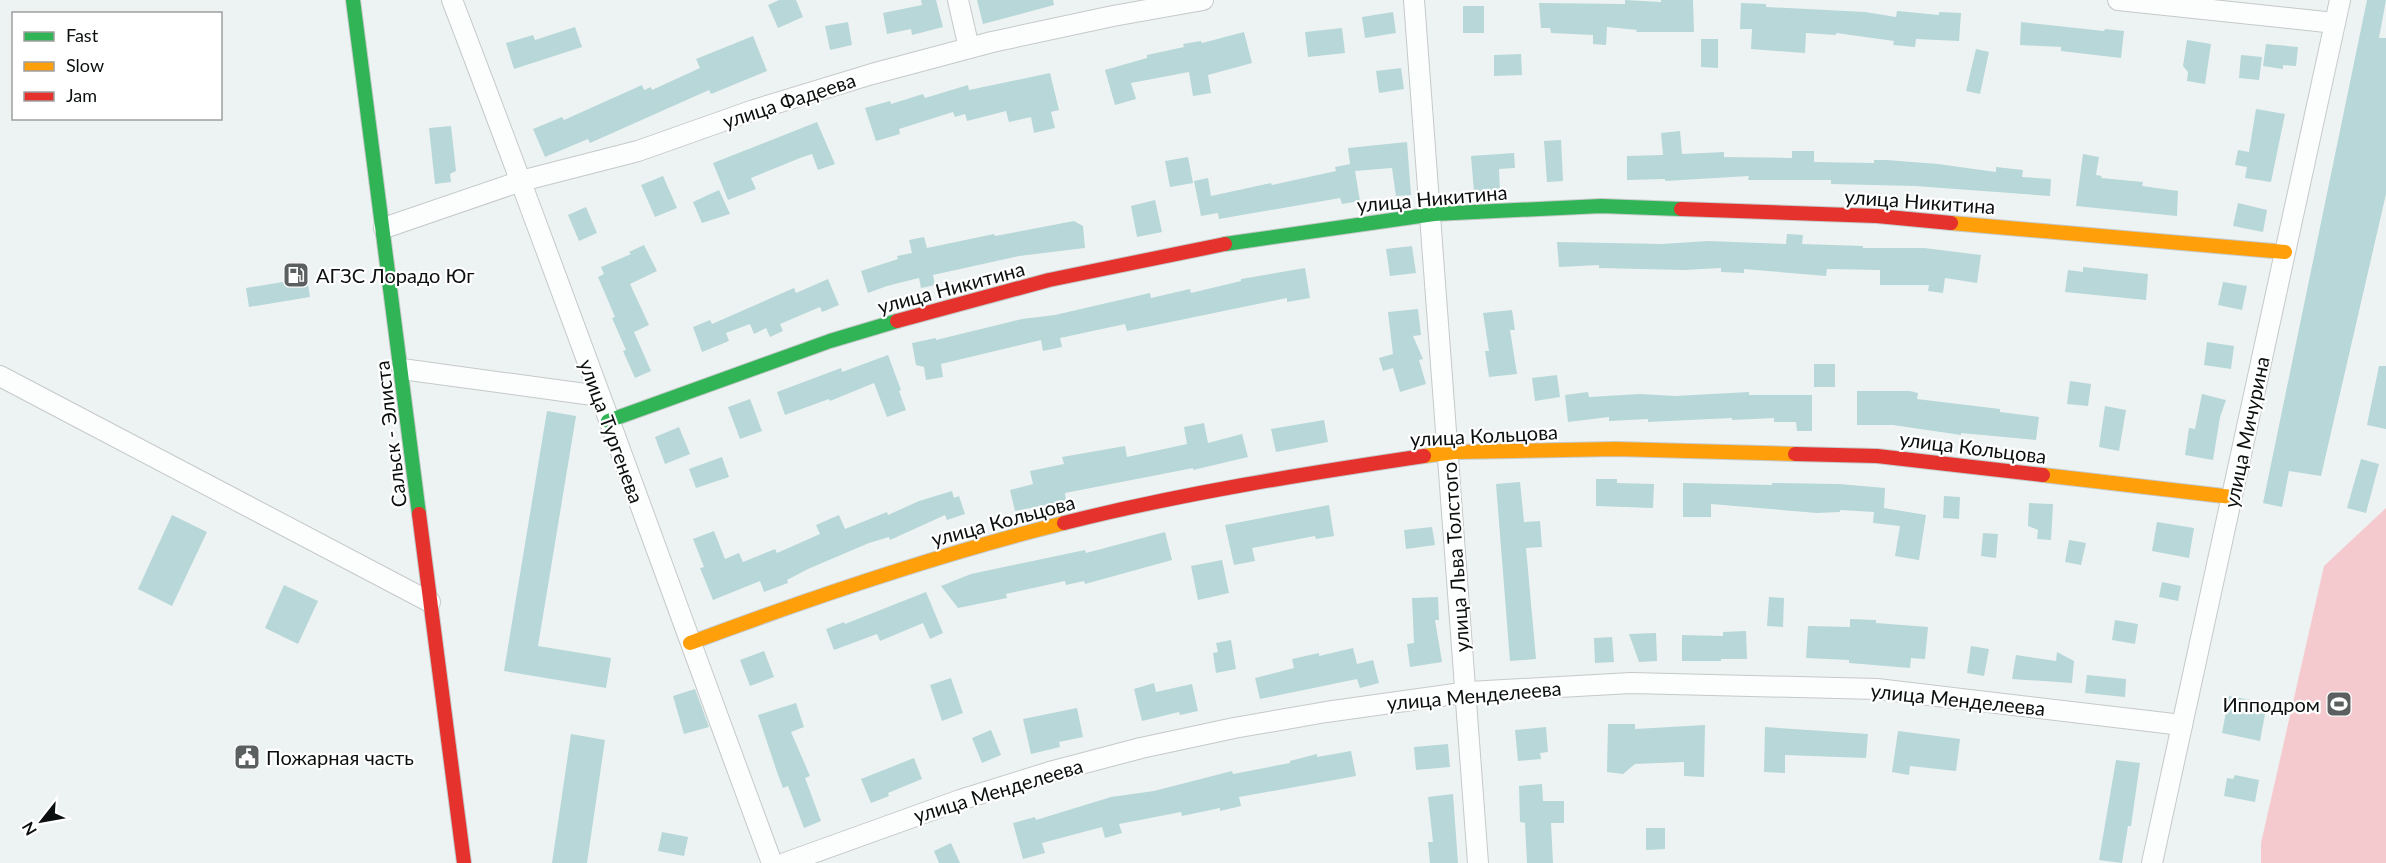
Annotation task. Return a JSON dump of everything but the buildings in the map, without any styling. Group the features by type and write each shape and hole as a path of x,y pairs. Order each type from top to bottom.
{"street":[{"name":"Сальск - Элиста","path":"353,0 464,863"},
{"name":"улица Тургенева","path":"452,0 772,863"},
{"path":"958,0 969,48"},
{"name":"улица Фадеева","path":"384,228 521,181 638,151 754,110 872,74 969,48 1113,16 1203,0"},
{"name":"улица Льва Толстого","path":"1414,0 1478,863"},
{"path":"2118,0 2335,23"},
{"name":"улица Мичурина","path":"2152,863 2340,0"},
{"name":"улица Никитина","path":"608,421 830,341 1049,280 1160,256 1261,238 1429,214 1601,206 1877,216 2285,252"},
{"path":"402,369 600,396"},
{"path":"0,376 429,602"},
{"name":"улица Кольцова","path":"690,643 797,603 996,540 1198,492 1301,474 1447,453 1616,449 1877,456 2232,497"},
{"name":"улица Менделеева","path":"785,863 960,800 1050,772 1142,748 1234,728 1326,712 1465,692 1631,683 1878,689 2182,725"}],"shaded area":[{"name":"Ипподром","path":"2386,508 2386,863 2261,863 2261,843 2324,566"}],"traffic: fast":[{"path":"353,0 419,514"},
{"path":"1225,244 1434,214 1601,206 1681,209"},
{"path":"608,421 830,341 897,321"}],"traffic: slow":[{"path":"1951,223 2285,252"},
{"path":"1424,456 1454,452 1616,449 1795,454"},
{"path":"2043,475 2232,497"},
{"path":"690,643 875,578 1016,535 1064,523"}],"traffic: jam":[{"path":"1681,209 1877,216 1951,223"},
{"path":"897,321 1049,280 1225,244"},
{"path":"1795,454 1877,456 2043,475"},
{"path":"1064,523 1198,493 1424,456"},
{"path":"419,514 464,863"}],"place":[{"name":"АГЗС Лорадо Юг","path":"296,275"},
{"name":"Ипподром","path":"2339,704"},
{"name":"Пожарная часть","path":"247,757"}]}
